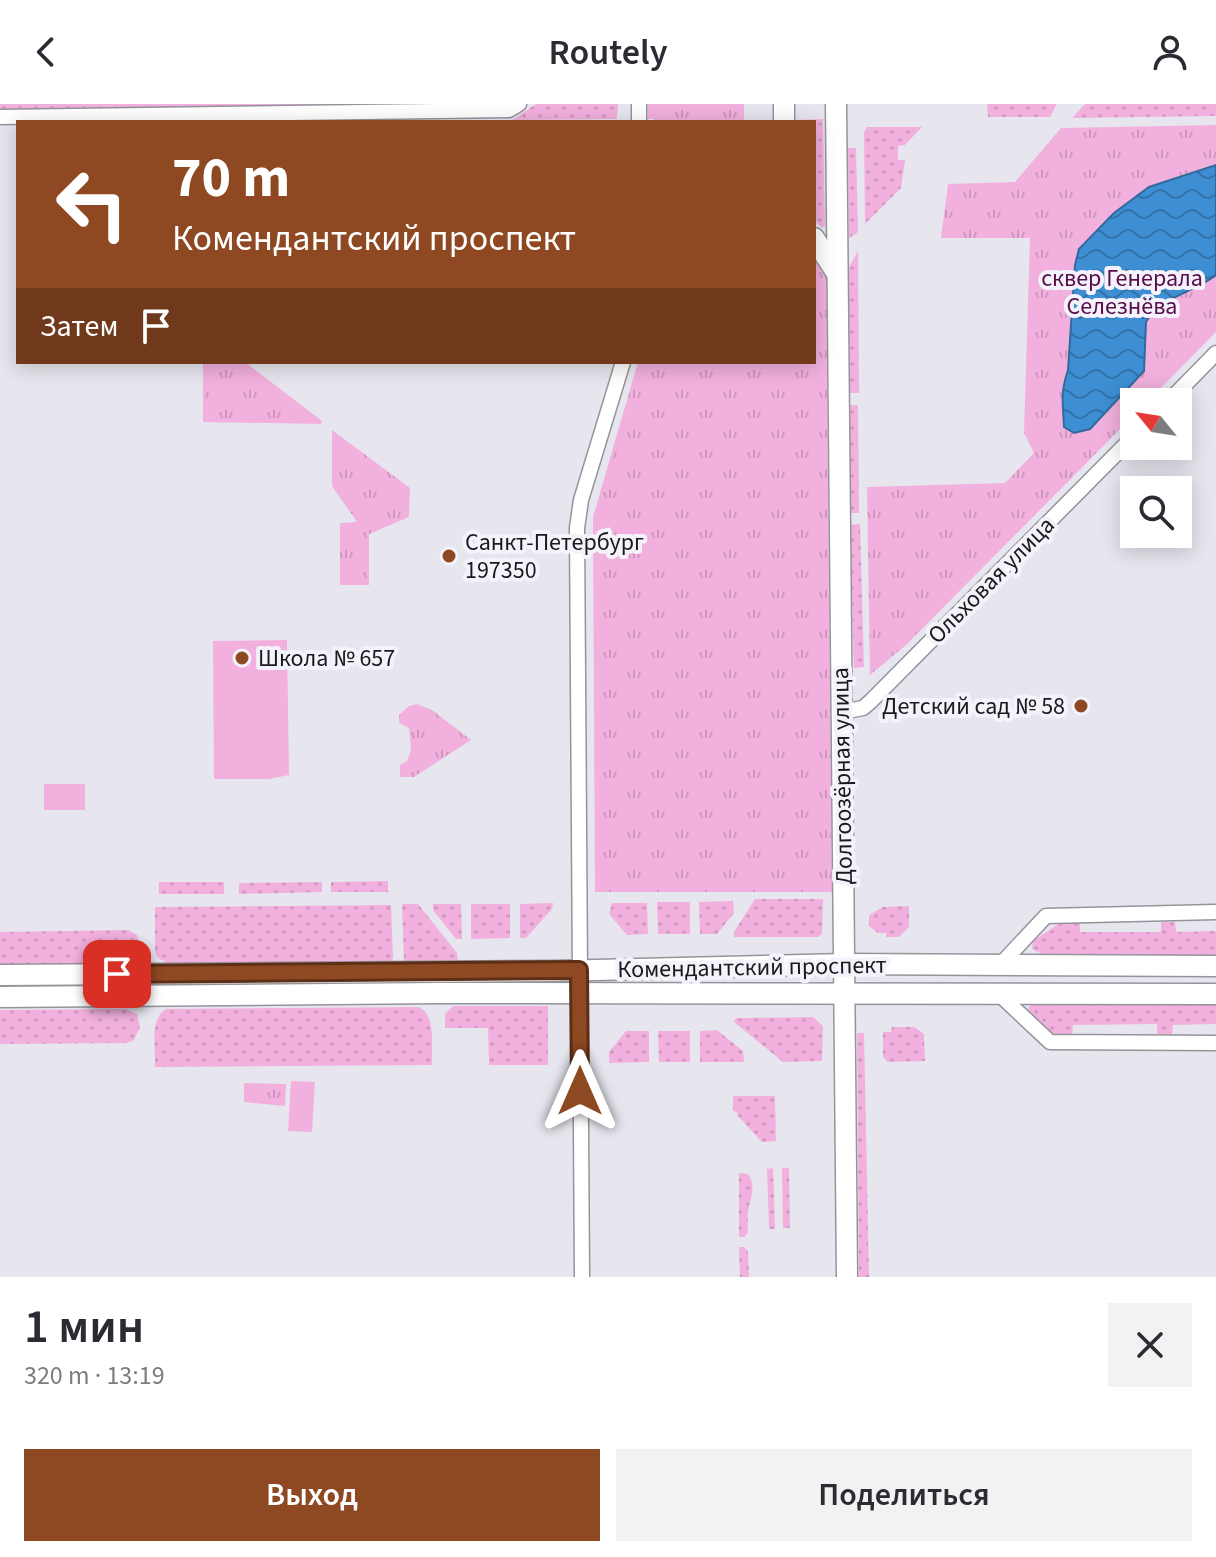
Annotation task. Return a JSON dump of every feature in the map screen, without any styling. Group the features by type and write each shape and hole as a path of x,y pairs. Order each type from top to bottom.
{"main road":[{"name":"Долгоозёрная улица","path":"836,104 847,1277"},
{"path":"816,241 837,276"},
{"name":"Комендантский проспект","path":"0,975 579,970 844,964 1216,966"},
{"name":"Комендантский проспект","path":"0,997 1216,994"}],"street":[{"path":"0,117 509,110 519,104"},
{"path":"1182,388 1216,353"},
{"path":"582,1277 577,528 581,500 622,364"},
{"name":"Ольховая улица","path":"842,712 863,708 871,701 1120,450"},
{"path":"1000,965 1046,916 1216,912"},
{"path":"1000,995 1050,1042 1216,1043"}],"green space":[{"path":"0,104 503,104 0,110"},
{"path":"536,104 618,104 617,119 512,120"},
{"path":"648,104 744,104 744,120 648,119"},
{"path":"987,104 1057,104 1050,117 988,117"},
{"path":"1085,104 1216,104 1216,116 1072,118"},
{"path":"823,119 825,226 822,228 816,221 816,120 799,120"},
{"name":"сквер Генерала Селезнёва","path":"1216,125 1216,332 1161,388 1120,388 1120,429 906,645 870,675 867,487 1005,483 1034,453 1024,433 1030,238 941,238 948,184 1015,182 1061,128"},
{"path":"867,127 922,127 905,145 898,146 898,160 905,160 901,188 865,224 864,132"},
{"path":"848,148 856,148 858,232 849,238"},
{"path":"858,251 859,393 850,393 848,269"},
{"path":"816,258 821,272 826,272 832,892 595,892 593,517 637,364 816,364"},
{"path":"203,364 248,364 322,421 321,424 203,422"},
{"path":"849,405 858,405 859,513 851,513"},
{"path":"332,430 410,488 409,517 369,534 369,585 340,585 340,523 357,522 332,486"},
{"path":"860,524 864,667 854,668 850,525"},
{"path":"287,640 289,775 269,779 214,779 213,641"},
{"path":"417,704 432,710 471,740 414,777 400,777 400,765 407,761 411,750 409,728 399,723 399,715 409,706"},
{"path":"44,784 85,784 85,810 44,810"},
{"path":"388,881 388,892 331,892 331,882"},
{"path":"159,882 224,882 224,894 159,894"},
{"path":"322,882 322,892 239,894 239,883"},
{"path":"755,899 823,899 822,934 818,937 734,937 734,932"},
{"path":"733,901 734,913 717,934 700,934 699,902"},
{"path":"657,902 690,902 690,934 658,934"},
{"path":"553,903 552,909 526,938 520,938 520,904"},
{"path":"612,903 647,903 648,934 627,935 609,914"},
{"path":"402,904 418,904 457,953 458,961 404,961"},
{"path":"433,904 461,904 462,939 456,939 433,910"},
{"path":"471,904 510,904 510,938 471,939"},
{"path":"391,905 393,958 389,962 168,964 157,957 155,951 155,907"},
{"path":"909,906 909,927 899,937 886,937 886,933 878,933 869,926 869,915 883,907"},
{"path":"1063,921 1080,922 1080,932 1161,932 1161,922 1175,922 1176,932 1216,931 1216,955 1044,955 1032,949 1033,941"},
{"path":"128,930 137,935 140,946 138,957 130,964 0,965 0,932"},
{"path":"1216,1000 1216,1024 1173,1025 1172,1034 1157,1034 1157,1024 1073,1025 1072,1036 1058,1035 1035,1021 1028,1008 1033,1003"},
{"path":"453,1006 548,1006 548,1065 489,1065 488,1028 445,1028 445,1014"},
{"path":"418,1007 428,1016 431,1024 432,1065 155,1067 155,1027 166,1009"},
{"path":"126,1009 137,1014 140,1027 134,1040 127,1043 0,1044 0,1010"},
{"path":"813,1017 823,1026 822,1061 783,1062 734,1022 736,1018"},
{"path":"892,1027 914,1027 924,1034 925,1061 888,1062 883,1057 883,1032 891,1032"},
{"path":"717,1030 743,1051 744,1062 700,1062 700,1031"},
{"path":"626,1031 649,1031 649,1062 609,1063 609,1052"},
{"path":"658,1031 690,1031 690,1062 659,1062"},
{"path":"857,1033 864,1033 869,1277 859,1277"},
{"path":"291,1081 315,1082 312,1132 288,1131"},
{"path":"244,1083 286,1084 285,1106 244,1102"},
{"path":"733,1096 775,1096 776,1141 762,1142 733,1111"},
{"path":"773,1168 775,1229 769,1229 767,1169"},
{"path":"782,1168 789,1168 790,1228 783,1228"},
{"path":"739,1173 748,1174 752,1188 748,1233 744,1237 739,1237"},
{"path":"739,1247 744,1247 748,1252 749,1277 740,1277"}],"water":[{"path":"1216,165 1216,275 1160,306 1152,314 1146,322 1144,371 1128,388 1120,388 1120,397 1090,429 1074,433 1064,427 1063,398 1079,249 1114,213 1149,187"}],"place":[{"name":"Санкт-Петербург 197350","path":"449,556"},
{"name":"Школа № 657","path":"242,658"},
{"name":"Детский сад № 58","path":"1081,706"}],"route":[{"path":"117,974 579,970 580,1091"}]}
